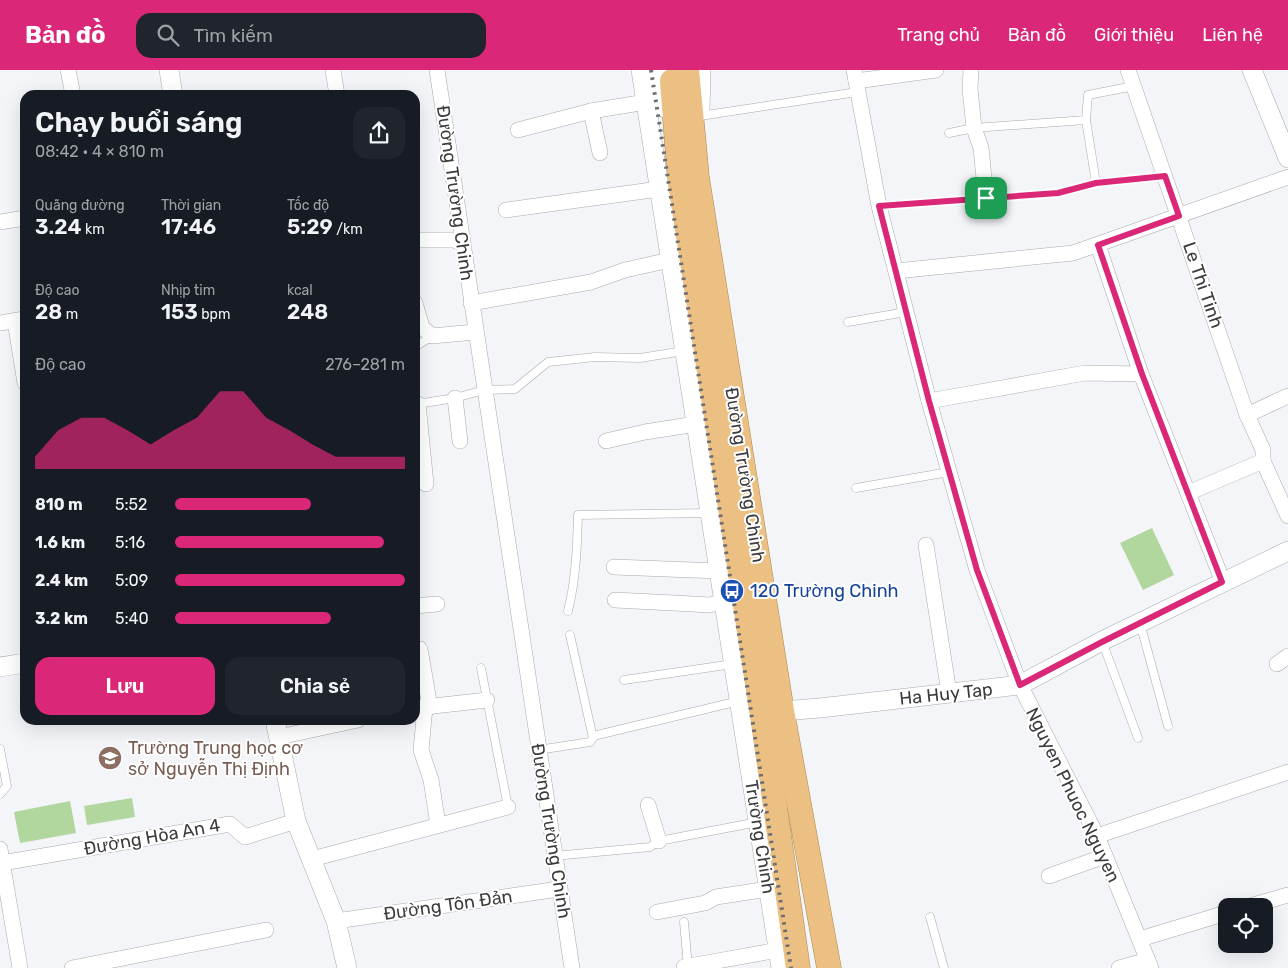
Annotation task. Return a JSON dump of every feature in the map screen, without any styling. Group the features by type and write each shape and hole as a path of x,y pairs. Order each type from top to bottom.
{"highway":[{"name":"Đường Trường Chinh","path":"671,70 679,183 764,725 798,968"},
{"name":"Đường Trường Chinh","path":"687,70 679,183 782,710 829,968"}],"street":[{"path":"68,70 72,90"},
{"path":"169,70 172,90"},
{"path":"333,70 337,90"},
{"name":"Đường Trường Chinh","path":"437,70 572,968"},
{"name":"Đường Trường Chinh","path":"641,70 646,102 679,183 670,260 739,703"},
{"path":"658,70 679,183"},
{"path":"679,183 700,116 701,70"},
{"path":"856,81 936,70"},
{"path":"971,70 970,89 974,128 981,148 986,198"},
{"name":"Le Thi Tinh","path":"1128,70 1248,415 1263,450 1263,460 1288,516"},
{"path":"1252,70 1288,158"},
{"name":"Nguyen Phuoc Nguyen","path":"856,81 879,206 929,401 977,570 1020,685 1097,836 1150,964"},
{"path":"518,130 591,111 646,102"},
{"path":"591,111 600,153"},
{"path":"896,271 1073,253 1288,177"},
{"path":"506,210 679,183"},
{"path":"0,222 20,219"},
{"path":"420,240 452,240 462,242"},
{"path":"1098,245 1142,374 1222,582"},
{"path":"471,303 591,282 625,270 670,260"},
{"path":"420,320 422,327 432,336 475,332"},
{"path":"13,321 20,357"},
{"path":"929,401 1085,373 1142,374"},
{"path":"1248,415 1288,396"},
{"path":"455,398 460,441"},
{"path":"606,441 645,432 696,424"},
{"path":"420,431 426,484"},
{"path":"1188,493 1263,460"},
{"path":"926,546 949,693"},
{"name":"Ha Huy Tap","path":"782,710 1020,685 1102,642 1288,551"},
{"path":"614,568 719,572"},
{"path":"615,600 709,605 724,602"},
{"path":"420,606 437,604"},
{"path":"420,649 423,708 421,750 431,780 438,825"},
{"path":"0,667 20,664"},
{"path":"423,708 487,700"},
{"name":"Trường Chinh","path":"739,703 779,959"},
{"path":"307,725 277,728 296,821 336,921 347,968"},
{"path":"1097,836 1288,772"},
{"path":"648,805 659,841"},
{"path":"312,859 508,807"},
{"name":"Đường Hòa An 4","path":"1,856 230,824 246,836 296,821"},
{"path":"1,856 20,968"},
{"path":"1049,876 1105,856"},
{"name":"Đường Tôn Đản","path":"336,921 559,889"},
{"path":"657,912 705,904 716,897 768,889"},
{"path":"1273,899 1288,895"},
{"path":"1140,939 1218,915"},
{"path":"72,968 266,930"},
{"path":"686,967 779,959"},
{"path":"1119,968 1150,964"}],"lane":[{"path":"700,116 856,81"},
{"path":"1096,183 1086,120 1088,95 1134,86"},
{"path":"949,133 974,128 1086,120"},
{"path":"879,206 1058,193 1096,183 1165,176"},
{"path":"848,322 906,312"},
{"path":"420,344 432,336"},
{"path":"420,404 484,390 515,389 548,362 595,357 640,358 684,351"},
{"path":"856,488 949,472"},
{"path":"568,611 577,562 578,515 710,513"},
{"path":"1140,623 1168,726"},
{"path":"538,750 590,742 593,736 580,686 570,635"},
{"path":"1102,642 1138,738"},
{"path":"624,680 733,664"},
{"path":"482,668 508,807"},
{"path":"593,736 739,703"},
{"path":"0,749 7,786 0,794"},
{"path":"554,856 650,847 659,841 758,822"},
{"path":"930,917 944,968"},
{"path":"684,922 686,967"}],"green space":[{"path":"1152,528 1174,575 1143,590 1120,543"},
{"path":"132,798 135,817 87,825 84,806"},
{"path":"70,801 76,833 20,843 14,812"}],"railway":[{"path":"651,70 791,968"}],"place":[{"name":"120 Trường Chinh","path":"732,591"},
{"name":"Trường Trung học cơ sở Nguyễn Thị Định","path":"110,758"}],"route":[{"path":"1165,176 1179,216 1098,245 1142,374 1222,582 1020,685 977,570 929,401 879,206 986,198 1058,193 1096,183 1165,176"}]}
